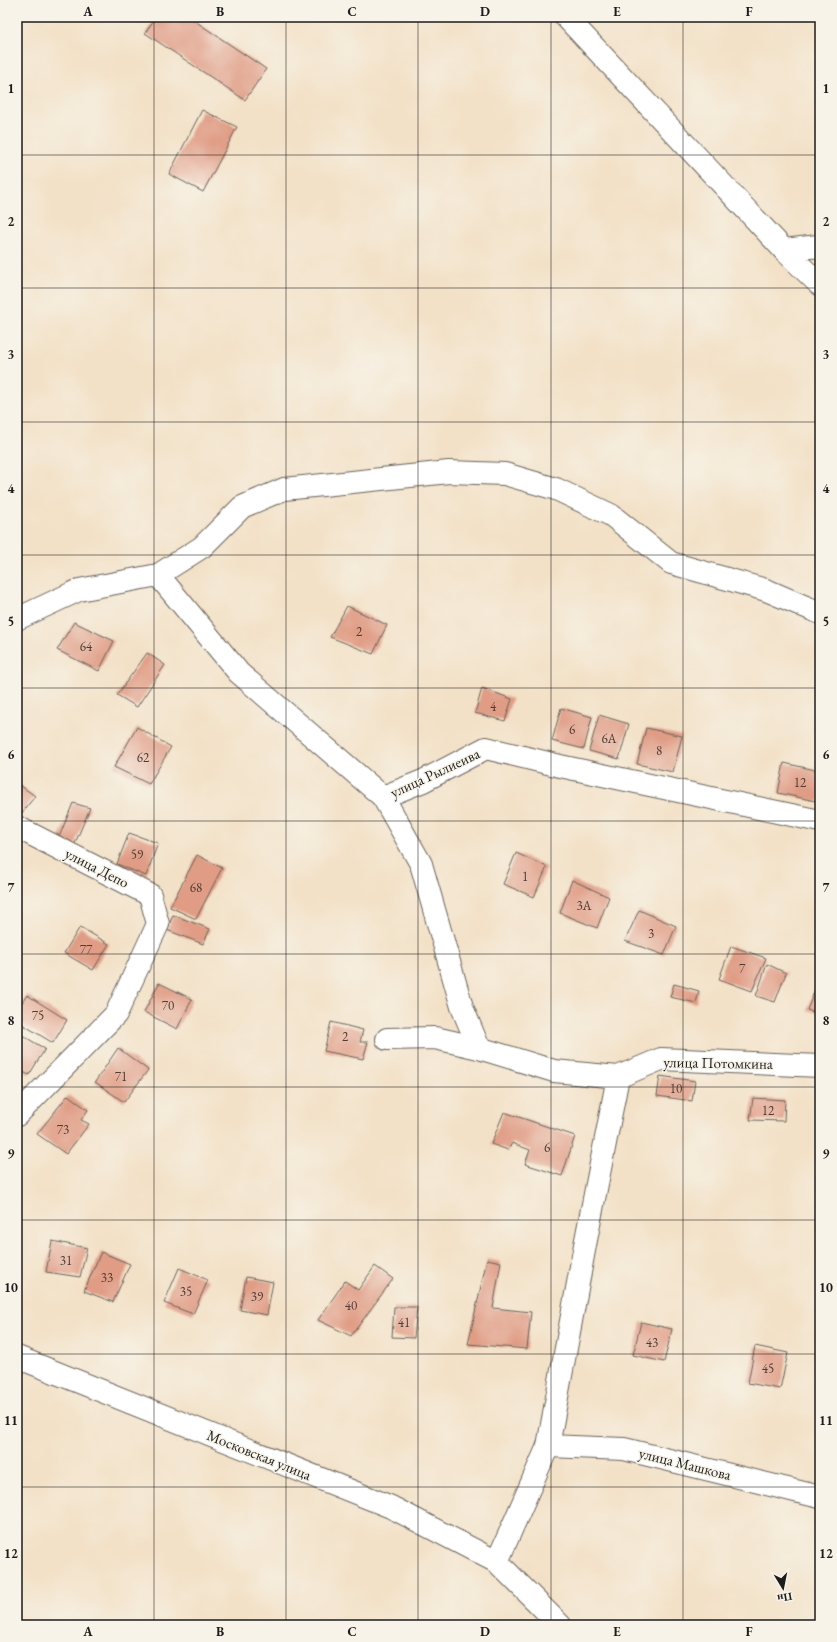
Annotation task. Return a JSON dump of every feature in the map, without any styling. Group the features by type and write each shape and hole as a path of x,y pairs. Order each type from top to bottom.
{"street":[{"path":"566,17 784,250 820,285"},
{"path":"784,250 818,246 820,248"},
{"path":"17,619 79,590 158,575 202,546 242,507 284,489 449,472 505,474 556,490 611,515 671,563 766,590 820,613"},
{"path":"158,575 239,673 383,797"},
{"name":"улица Рылиеива","path":"479,1048 462,1007 421,864 383,797 424,781 486,748 560,766 820,821"},
{"name":"улица Депо","path":"17,827 150,895 158,924 116,1014 17,1115"},
{"name":"улица Потомкина","path":"386,1040 434,1038 479,1048 554,1071 618,1077 661,1059 820,1066"},
{"path":"496,1562 548,1446 618,1077"},
{"name":"Московская улица","path":"17,1357 391,1507 496,1562 560,1625"},
{"name":"улица Машкова","path":"548,1446 624,1449 820,1497"}],"building":[{"path":"156,17 189,17 266,69 245,100 145,33"},
{"path":"202,110 237,127 203,192 169,174"},
{"path":"347,606 387,625 373,654 330,637"},
{"path":"74,622 114,641 99,671 57,650"},
{"path":"147,653 165,665 137,707 117,695"},
{"path":"482,688 512,699 505,721 475,713"},
{"path":"561,708 592,717 584,749 552,741"},
{"path":"599,715 629,724 619,759 589,751"},
{"path":"137,727 171,747 149,784 114,767"},
{"path":"646,728 682,736 673,772 637,764"},
{"path":"784,763 820,771 820,802 778,793"},
{"path":"17,783 35,796 22,813 17,809"},
{"path":"73,803 90,808 73,848 57,842"},
{"path":"129,833 158,843 146,876 117,864"},
{"path":"516,853 547,867 534,897 503,884"},
{"path":"197,855 222,868 196,919 170,907"},
{"path":"572,880 609,897 597,928 560,913"},
{"path":"639,910 676,926 664,955 625,941"},
{"path":"173,915 210,929 203,944 167,930"},
{"path":"80,927 109,944 93,970 64,953"},
{"path":"731,946 766,958 752,991 719,979"},
{"path":"767,964 786,973 775,1002 756,996"},
{"path":"820,977 820,1014 807,1010"},
{"path":"159,983 192,999 177,1029 144,1012"},
{"path":"674,984 699,991 696,1003 670,997"},
{"path":"27,995 67,1020 53,1043 17,1021 17,1010"},
{"path":"331,1022 363,1030 360,1042 368,1042 363,1059 324,1051"},
{"path":"17,1032 45,1049 29,1075 17,1069"},
{"path":"118,1048 148,1070 124,1102 95,1082"},
{"path":"660,1076 695,1081 692,1101 657,1096"},
{"path":"68,1095 88,1110 81,1120 89,1124 66,1154 37,1134"},
{"path":"753,1098 785,1100 784,1121 750,1120"},
{"path":"504,1112 575,1136 562,1176 525,1164 530,1150 512,1143 508,1150 491,1144"},
{"path":"52,1241 87,1248 80,1277 46,1272"},
{"path":"101,1252 130,1264 113,1302 84,1291"},
{"path":"487,1259 501,1262 493,1308 531,1312 527,1349 468,1344"},
{"path":"375,1266 393,1279 351,1336 318,1320 345,1281 358,1290"},
{"path":"179,1268 208,1280 193,1314 164,1303"},
{"path":"246,1277 273,1282 267,1315 240,1310"},
{"path":"394,1307 417,1307 414,1338 392,1337"},
{"path":"641,1322 672,1329 664,1362 633,1355"},
{"path":"755,1346 788,1353 780,1389 748,1383"}]}
